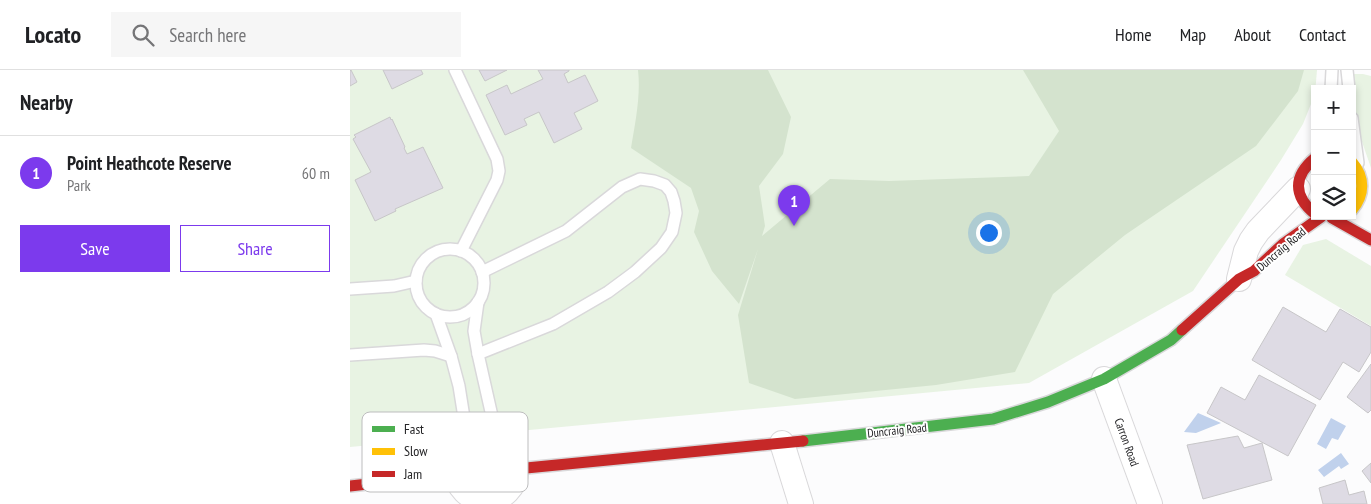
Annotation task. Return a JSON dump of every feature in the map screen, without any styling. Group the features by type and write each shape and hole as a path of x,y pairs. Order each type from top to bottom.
{"street":[{"path":"1311,161 1300,175 1298,189 1305,205 1311,210"},
{"path":"1356,166 1363,184 1371,193"},
{"path":"1356,204 1362,192 1363,184"},
{"name":"Duncraig Road","path":"1239,279 1246,251 1251,241 1258,231 1298,189"},
{"name":"Duncraig Road","path":"528,468 993,419 1048,402 1104,379 1171,340 1239,279 1254,271 1283,244 1324,220"},
{"path":"1334,220 1371,240"},
{"name":"Carron Road","path":"1104,379 1150,504"},
{"path":"782,442 801,504"},
{"path":"464,492 471,497 489,502 507,492"}],"lane":[{"path":"455,70 497,159 499,171 497,180 461,251"},
{"path":"1331,85 1332,70"},
{"path":"1347,70 1349,85"},
{"path":"478,354 553,324 608,292 636,272 661,248 672,232 676,213 671,192 665,185 654,180 640,179 622,187 566,230 482,272"},
{"path":"478,302 470,310 459,316 447,317 436,314 427,308 416,291 416,280 422,264 435,252 452,249 470,256 478,264 482,272 484,283 478,302 474,331 491,412"},
{"path":"350,289 394,286 416,280"},
{"path":"436,314 451,356 463,412"},
{"path":"350,355 424,350 451,356"}],"green space":[{"path":"350,70 1317,70 1316,85 1311,85 1311,104 1303,124 1193,291 1029,383 528,430 528,412 362,412 362,446 350,447"},
{"path":"638,70 768,70 791,117 783,154 759,186 765,226 762,236 830,179 889,181 1029,176 1059,131 1023,70 1304,70 1298,91 1256,146 1125,235 1053,294 1015,372 936,385 795,399 749,383 738,315 758,249 739,304 712,271 694,232 699,211 691,188 631,148 638,99"},
{"path":"1353,74 1371,76 1371,168 1358,130 1356,85 1353,85"},
{"path":"1326,239 1371,266 1371,326 1285,275 1303,245"}],"water":[{"path":"1198,413 1221,423 1196,433 1184,432"},
{"path":"1331,418 1346,426 1338,440 1332,438 1326,449 1317,444"},
{"path":"1341,453 1349,464 1341,469 1339,466 1324,477 1318,470"}],"building":[{"path":"383,70 421,70 423,74 392,89"},
{"path":"479,70 507,70 485,81"},
{"path":"538,70 569,70 564,74 568,83 585,75 598,101 574,113 582,129 554,143 539,112 524,119 527,125 505,135 486,95 507,85 511,94 543,79"},
{"path":"350,71 357,82 350,86"},
{"path":"390,117 407,154 423,147 443,188 395,209 396,211 375,221 355,180 371,172 353,139 356,137 354,135"},
{"path":"1283,307 1326,332 1340,309 1371,327 1371,352 1359,372 1343,362 1320,400 1252,360"},
{"path":"1371,364 1371,410 1368,413 1347,397"},
{"path":"1259,375 1316,405 1288,456 1207,413 1221,387 1245,400"},
{"path":"1238,436 1244,448 1262,443 1272,480 1203,499 1187,445"},
{"path":"1371,463 1371,483 1362,471"},
{"path":"1345,480 1349,495 1364,491 1367,504 1323,504 1319,488"}],"traffic: fast":[{"path":"803,441 993,419 1048,402 1104,379 1171,340 1182,330"}],"traffic: slow":[{"path":"1356,168 1362,186 1356,204"}],"traffic: jam":[{"path":"1311,162 1303,172 1298,186 1303,200 1311,210"},
{"path":"1182,330 1239,279 1254,271 1283,244 1317,220"},
{"path":"1336,220 1371,240"},
{"path":"528,468 803,441"},
{"path":"350,486 362,485"}],"place":[{"name":"Point Heathcote Reserve","path":"794,226"}]}
